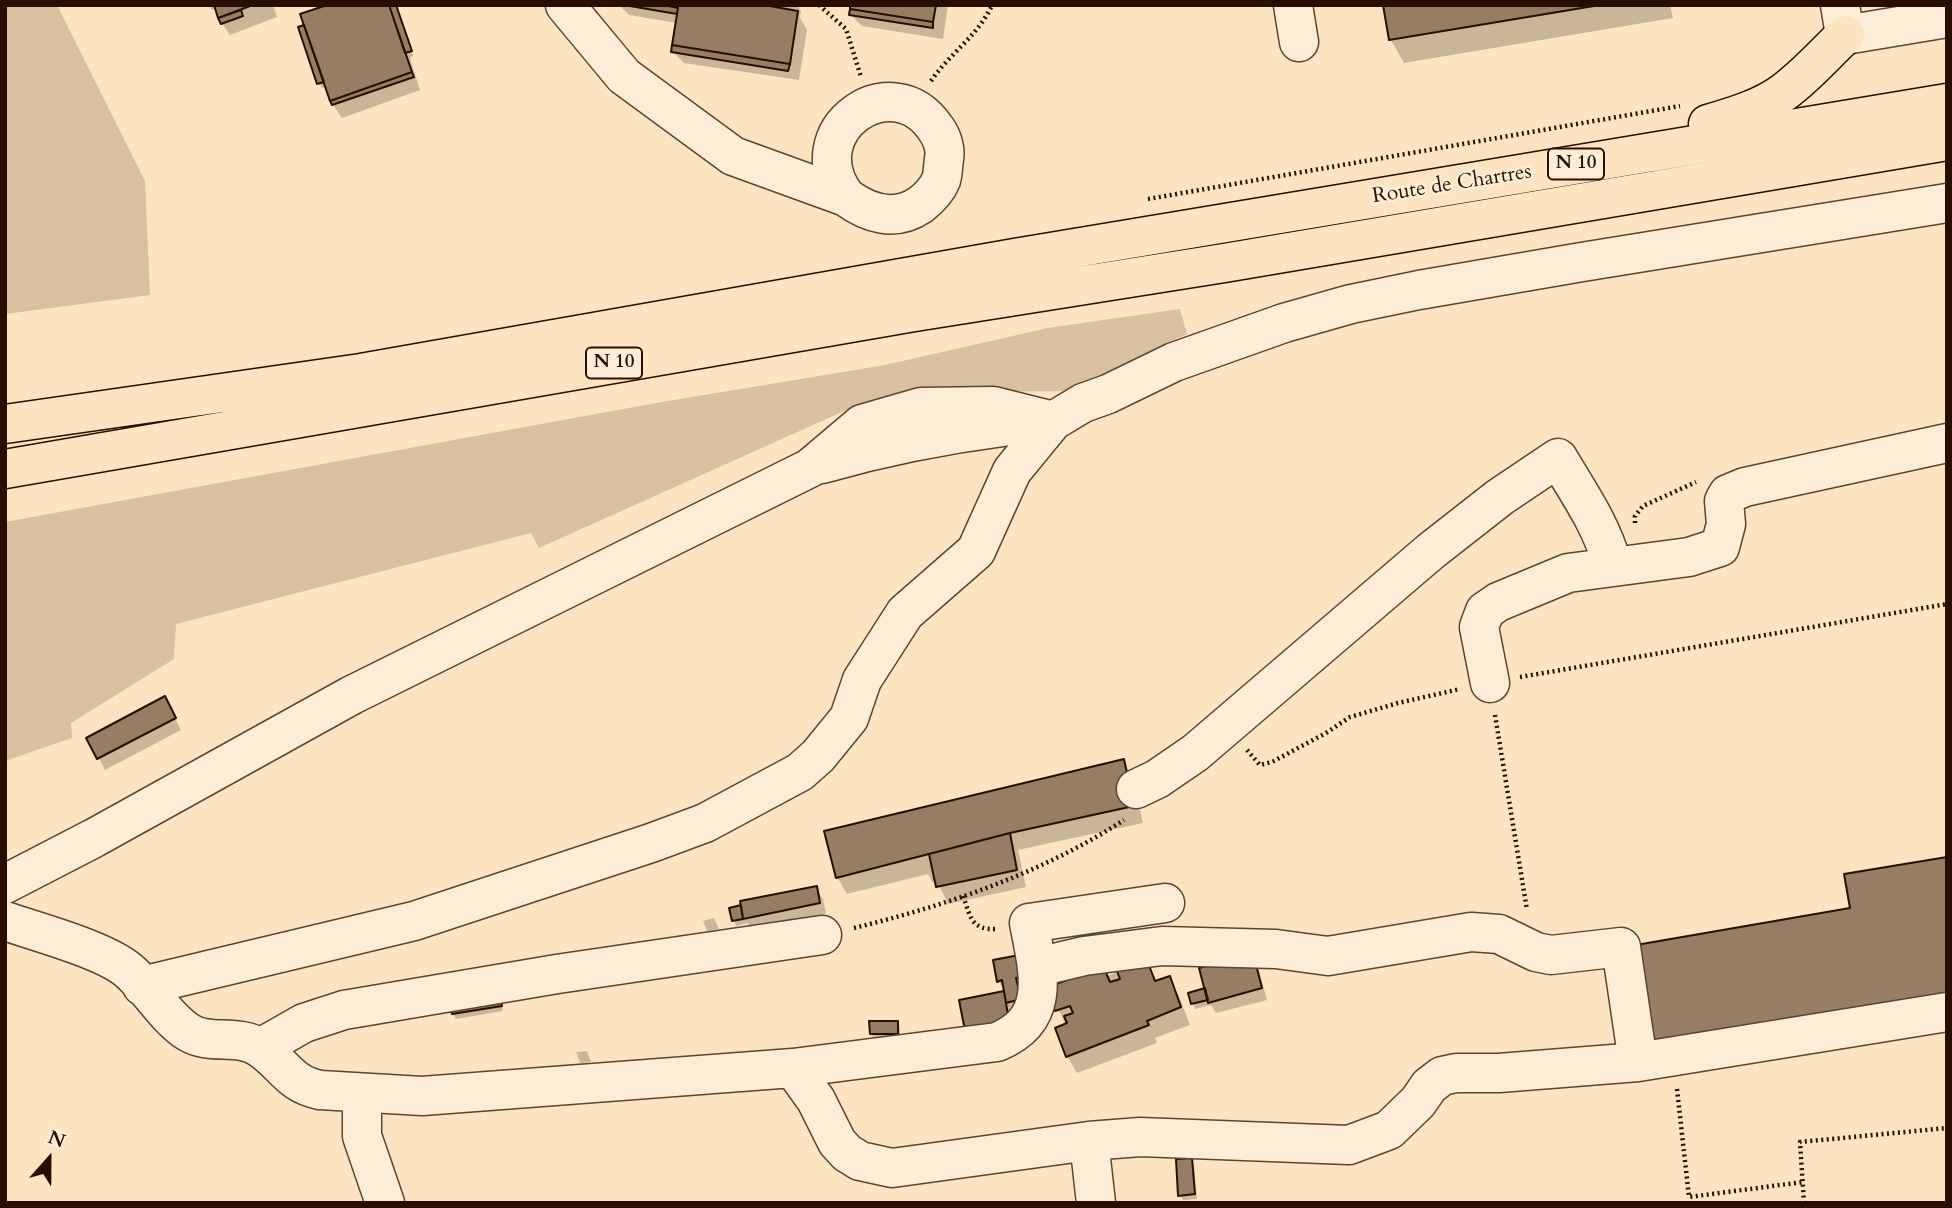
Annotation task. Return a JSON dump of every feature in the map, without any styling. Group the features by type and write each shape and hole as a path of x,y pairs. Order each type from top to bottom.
{"main road":[{"path":"1391,195 1521,153 1709,124 1751,110 1783,93 1819,62 1843,20"},
{"name":"Route de Chartres","path":"5,424 361,373 1205,226 1947,103"},
{"name":"Route de Chartres","path":"5,469 887,317 1947,141"}],"street":[{"path":"565,5 625,76 733,156 846,197 862,209 881,215 901,214 913,209 929,198 940,181 945,153 940,134 930,119 913,108 889,102 869,105 852,114 839,129 832,151 832,171 846,197"},
{"path":"1843,20 1947,18"},
{"path":"142,986 414,921 694,827 800,772 818,756 849,718 862,680 905,612 976,551 1012,471 1053,421 1083,403 1174,362 1284,323 1351,304 1419,290 1947,203"},
{"path":"5,884 94,838 352,695 810,468 885,447 943,435 1107,413 1241,360 1339,331 1443,310 1947,224"},
{"path":"1490,683 1479,627 1485,611 1526,589 1568,573 1689,557 1720,547 1726,524 1724,501 1728,494 1745,487 1947,443"},
{"path":"1146,784 1195,753 1431,551 1500,497 1558,458 1596,518 1613,566"},
{"path":"5,921 113,959 130,971 186,1031 198,1038 234,1039 260,1048 306,1088 422,1096 793,1068 997,1042 1015,1035 1028,1021 1037,997 1038,967 1029,923 1165,904"},
{"path":"1038,967 1084,956 1163,946 1276,949 1328,956 1471,932 1499,934 1536,952 1551,955 1621,947 1656,1059"},
{"path":"260,1048 304,1023 344,1010 557,974 822,935"},
{"path":"793,1068 816,1100 838,1142 847,1153 860,1161 892,1168 1088,1141 1153,1137 1349,1145 1389,1130 1418,1102 1429,1086 1442,1076 1656,1059 1947,1012"},
{"path":"362,1093 362,1136 385,1203"},
{"path":"1088,1141 1096,1203"}],"path":[{"path":"819,5 846,29 869,105"},
{"path":"913,108 941,66 986,20 992,5"},
{"path":"1229,726 1260,765 1272,762 1350,717 1398,703 1490,683 1716,642 1947,604"},
{"path":"1490,683 1536,952"},
{"path":"822,935 880,922 963,896 1029,871 1094,839 1137,810 1147,797 1146,784"},
{"path":"963,896 970,916 977,926 1002,929 1029,923"},
{"path":"1656,1059 1689,1197 1803,1182"},
{"path":"1804,1203 1800,1142 1947,1128"}],"shaded area":[{"path":"5,5 57,5 145,181 150,295 5,314"},
{"path":"1180,309 1187,334 1066,391 943,392 862,403 539,548 531,533 176,624 174,659 71,723 72,738 5,761 5,522 656,403 885,365 1048,328"}],"building":[{"path":"214,5 253,5 218,18"},
{"path":"327,5 389,5 412,72 330,101 300,14"},
{"path":"389,5 396,5 412,51 405,53"},
{"path":"624,5 664,5 678,8 677,14"},
{"path":"664,5 764,5 798,11 790,64 672,45 678,8"},
{"path":"850,5 936,5 933,22 850,9"},
{"path":"1383,5 1600,5 1389,40"},
{"path":"850,9 933,22 933,28 849,15"},
{"path":"241,10 243,16 221,24 218,18"},
{"path":"304,25 324,82 317,84 298,27"},
{"path":"672,45 790,64 788,71 671,52"},
{"path":"412,72 414,77 332,105 330,101"},
{"path":"165,696 176,718 97,759 86,738"},
{"path":"1124,759 1134,806 1010,833 836,878 824,831"},
{"path":"1010,833 1017,870 936,887 929,854"},
{"path":"1947,857 1947,1003 1656,1053 1636,945 1850,908 1844,874"},
{"path":"817,886 820,903 743,919 740,901"},
{"path":"741,905 743,919 732,921 729,908"},
{"path":"1253,953 1262,988 1208,1003 1199,968"},
{"path":"1019,955 1023,977 1016,978 1021,999 1006,1003 1002,980 997,982 993,960"},
{"path":"1147,960 1155,981 1170,976 1181,1007 1147,1021 1149,1025 1066,1057 1055,1028 1067,1023 1064,1016 1073,1013 1070,1006 1055,1011 1046,988 1103,966 1110,982 1120,979 1117,971"},
{"path":"1205,988 1208,1000 1191,1004 1188,993"},
{"path":"1004,991 1010,1027 966,1036 959,1000"},
{"path":"499,992 502,1006 452,1014 449,1001"},
{"path":"869,1021 898,1021 898,1034 870,1034"},
{"path":"1192,1158 1195,1194 1178,1196 1176,1159"}]}
